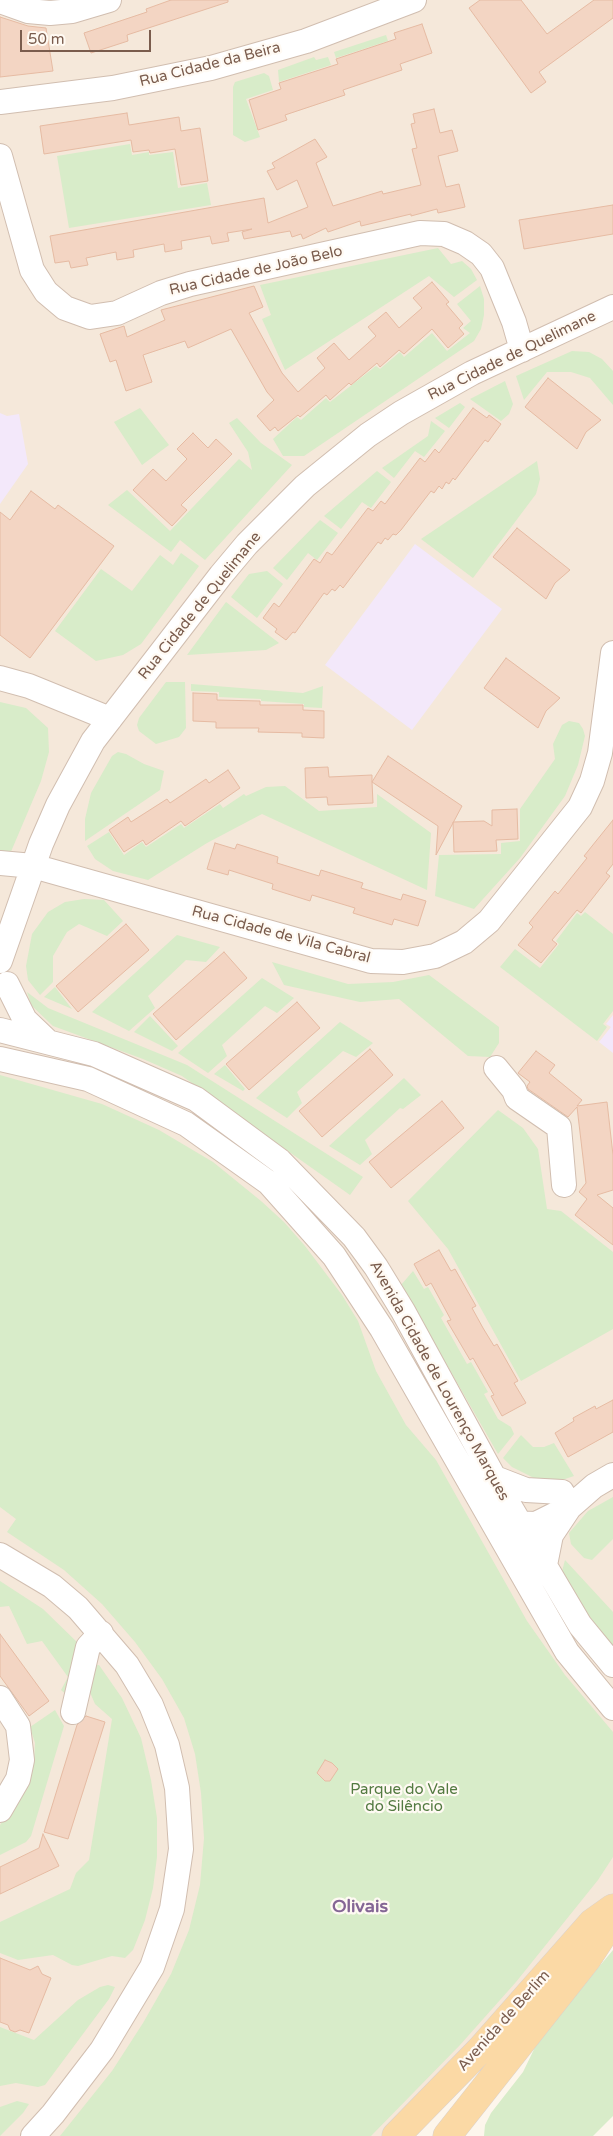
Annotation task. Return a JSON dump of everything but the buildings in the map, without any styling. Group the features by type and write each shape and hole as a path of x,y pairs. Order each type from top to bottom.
{"main road":[{"path":"606,1917 613,1890"},
{"name":"Avenida de Berlim","path":"396,2136 606,1917"},
{"name":"Avenida de Berlim","path":"452,2134 587,1959 606,1917"},
{"path":"447,2084 436,2110 440,2122 452,2134"}],"street":[{"path":"0,2 28,11 50,13 72,11 109,0"},
{"name":"Rua Cidade da Beira","path":"0,102 113,88 211,68 306,41 414,0"},
{"name":"Rua Cidade de João Belo","path":"0,156 32,270 46,292 65,308 90,317 117,313 161,293 190,284 420,233 444,234 465,243 481,254 492,268 514,322 522,350"},
{"name":"Rua Cidade de Quelimane","path":"47,1040 25,1020 7,984 3,954 33,866 72,780 93,741 221,574 275,514 304,486 362,440 402,413 472,373 613,307"},
{"name":"Rua Cidade de Vila Cabral","path":"0,863 33,866 355,957 404,962 435,956 464,942 490,922 580,807 592,781 600,753 613,654"},
{"path":"0,678 29,686 110,719"},
{"name":"Rua Cidade de Quelimane","path":"0,1008 7,984"},
{"name":"Avenida Cidade de Lourenço Marques","path":"0,1030 47,1040 94,1054 196,1099 280,1161 354,1237 376,1267 494,1478 580,1625 613,1665"},
{"name":"Avenida Cidade de Lourenço Marques","path":"5,1058 88,1079 186,1124 269,1183 334,1256 382,1330 567,1652 613,1708"},
{"path":"496,1068 514,1090 517,1098 559,1127 564,1185"},
{"path":"494,1478 526,1490 566,1500"},
{"path":"507,1548 529,1512 566,1500 604,1480"},
{"path":"545,1565 551,1535 566,1500"},
{"name":"Avenida Cidade de Lourenço Marques","path":"488,1515 505,1523 521,1525"},
{"path":"0,1555 52,1586 78,1608 126,1665 151,1705 167,1745 177,1788 181,1849 172,1909 148,1974 102,2050 53,2114 32,2136"},
{"path":"73,1712 88,1647 101,1633"},
{"path":"0,1698 18,1726 22,1760 18,1779 0,1810"}],"shaded area":[{"path":"0,0 613,0 613,1901 383,2136 0,2136"},
{"path":"0,413 7,416 19,414 28,464 0,504"},
{"path":"415,544 502,609 412,730 325,665"},
{"path":"613,1015 613,1053 599,1042 611,1027 606,1024"}],"green space":[{"path":"386,35 388,41 336,58 334,52"},
{"path":"314,57 316,60 328,57 331,65 279,82 278,70"},
{"path":"264,73 269,76 273,90 246,99 260,137 245,142 233,135 233,87 235,82"},
{"path":"130,144 132,155 149,152 149,155 173,152 178,188 207,183 211,205 69,228 57,156"},
{"path":"438,248 451,264 462,261 471,269 477,280 454,297 429,276 285,370 262,319 271,315 260,285"},
{"path":"480,286 484,299 484,315 481,329 474,341 304,456 283,456 273,439 297,417 301,420 326,398 330,402 376,366 380,369 400,352 404,357 432,333 447,351 470,333 463,328 471,321 457,304"},
{"path":"572,351 589,352 602,359 613,371 613,405 590,378 571,372 547,372 524,400 516,376"},
{"path":"505,381 513,404 509,414 501,421 470,399"},
{"path":"460,403 465,407 449,428 435,418"},
{"path":"140,408 169,445 142,465 114,422"},
{"path":"237,418 261,443 292,465 205,560 180,540 171,552 108,505 127,490 170,531 239,459 252,470 248,452 229,423"},
{"path":"431,421 445,431 424,457 415,451 394,478 382,468 428,436"},
{"path":"537,461 540,479 536,494 473,578 421,539"},
{"path":"377,471 391,482 371,508 362,502 341,529 324,516"},
{"path":"320,520 338,533 317,560 308,553 287,580 273,568"},
{"path":"181,553 199,566 141,644 123,655 96,661 55,631 101,569 132,591 160,555 173,565"},
{"path":"267,571 283,584 257,618 231,597 249,574"},
{"path":"226,602 279,643 266,650 187,655"},
{"path":"166,682 185,682 186,728 179,737 156,744 139,731 137,725 139,718"},
{"path":"191,684 303,693 323,686 322,708 304,707 304,704 261,701 261,699 219,697 219,692 191,691"},
{"path":"0,702 26,708 48,728 49,752 41,781 10,854 0,851"},
{"path":"569,721 579,723 585,736 578,765 565,796 520,858 474,909 435,896 439,855 501,854 501,843 520,841 520,809 555,759 553,744 562,725"},
{"path":"118,752 164,771 160,790 85,841 85,819 91,793 112,756"},
{"path":"285,786 319,811 377,807 377,794 431,833 427,890 262,814 207,843 148,880 113,871 95,859 87,846 109,832 124,855 142,842 146,847 181,824 184,828 220,804 223,808 244,794 246,796 266,787"},
{"path":"84,899 104,900 123,921 107,936 79,924 67,932 53,956 53,982 40,995 28,980 26,966 32,934 48,912 65,902"},
{"path":"585,912 613,934 613,1011 603,1024 607,1027 597,1041 500,967 515,949 540,968 559,944 556,941 577,913 581,916"},
{"path":"177,935 220,947 206,962 186,960 148,996 155,1008 129,1031 92,1012"},
{"path":"272,962 348,984 393,982 429,975 499,1027 499,1043 490,1057 468,1056 399,999 360,1002 284,985"},
{"path":"262,978 294,998 277,1013 265,1006 222,1045 227,1056 208,1073 178,1053"},
{"path":"55,987 72,1009 44,997"},
{"path":"27,992 48,1008 187,1065 363,1177 350,1195 182,1076 143,1059 53,1026 31,1005"},
{"path":"150,1016 178,1046 172,1051 134,1032"},
{"path":"340,1022 373,1043 356,1057 343,1051 297,1092 302,1103 287,1118 256,1098"},
{"path":"225,1065 245,1089 243,1091 214,1074"},
{"name":"Parque do Vale do Silêncio","path":"0,1075 102,1104 159,1130 213,1162 284,1222 305,1246 342,1295 358,1321 376,1371 406,1425 436,1460 527,1621 565,1675 613,1732 613,1857 598,1880 516,1982 460,2045 371,2136 60,2136 112,2071 143,2023 171,1974 189,1930 200,1885 204,1838 201,1793 195,1754 184,1718 162,1679 135,1642 102,1604 64,1570 7,1532 16,1519 0,1507"},
{"path":"404,1078 421,1095 403,1109 400,1108 365,1140 372,1154 360,1165 329,1146"},
{"path":"498,1110 523,1128 538,1149 547,1209 561,1211 613,1252 613,1329 521,1381 448,1249 408,1201"},
{"path":"413,1271 424,1289 428,1287 444,1315 441,1318 467,1364 471,1362 488,1392 484,1394 498,1419 511,1427 514,1434 498,1454 401,1285"},
{"path":"521,1435 533,1447 544,1447 554,1443 574,1476 559,1481 538,1480 512,1467 503,1458"},
{"path":"613,1497 613,1539 592,1560 584,1558 571,1544 569,1533 588,1511"},
{"path":"565,1560 613,1612 613,1651 561,1575"},
{"path":"0,1581 43,1609 81,1646 69,1697 61,1690 68,1677 42,1641 27,1644 9,1606 0,1607"},
{"path":"99,1665 122,1698 141,1738 151,1780 157,1818 157,1857 153,1888 145,1920 133,1950 125,1958 112,1956 78,1966 72,1965 53,1955 18,1960 0,1953 0,1922 70,1889 76,1873 89,1860 112,1719 95,1704 85,1681 87,1666"},
{"path":"55,1710 64,1726 31,1836 26,1842 0,1855 0,1825 27,1782 34,1762 35,1743 30,1727"},
{"path":"613,1950 613,2116 593,2136 484,2136 485,2125 491,2113 523,2072 540,2037"},
{"path":"108,1985 115,1987 109,1999 45,2085 38,2087 16,2083 0,2086 0,2027 34,2040 78,2000 100,1987"},
{"path":"17,2101 29,2104 23,2113 0,2136 0,2107"}],"district":[{"name":"Olivais","path":"360,1907"}]}
